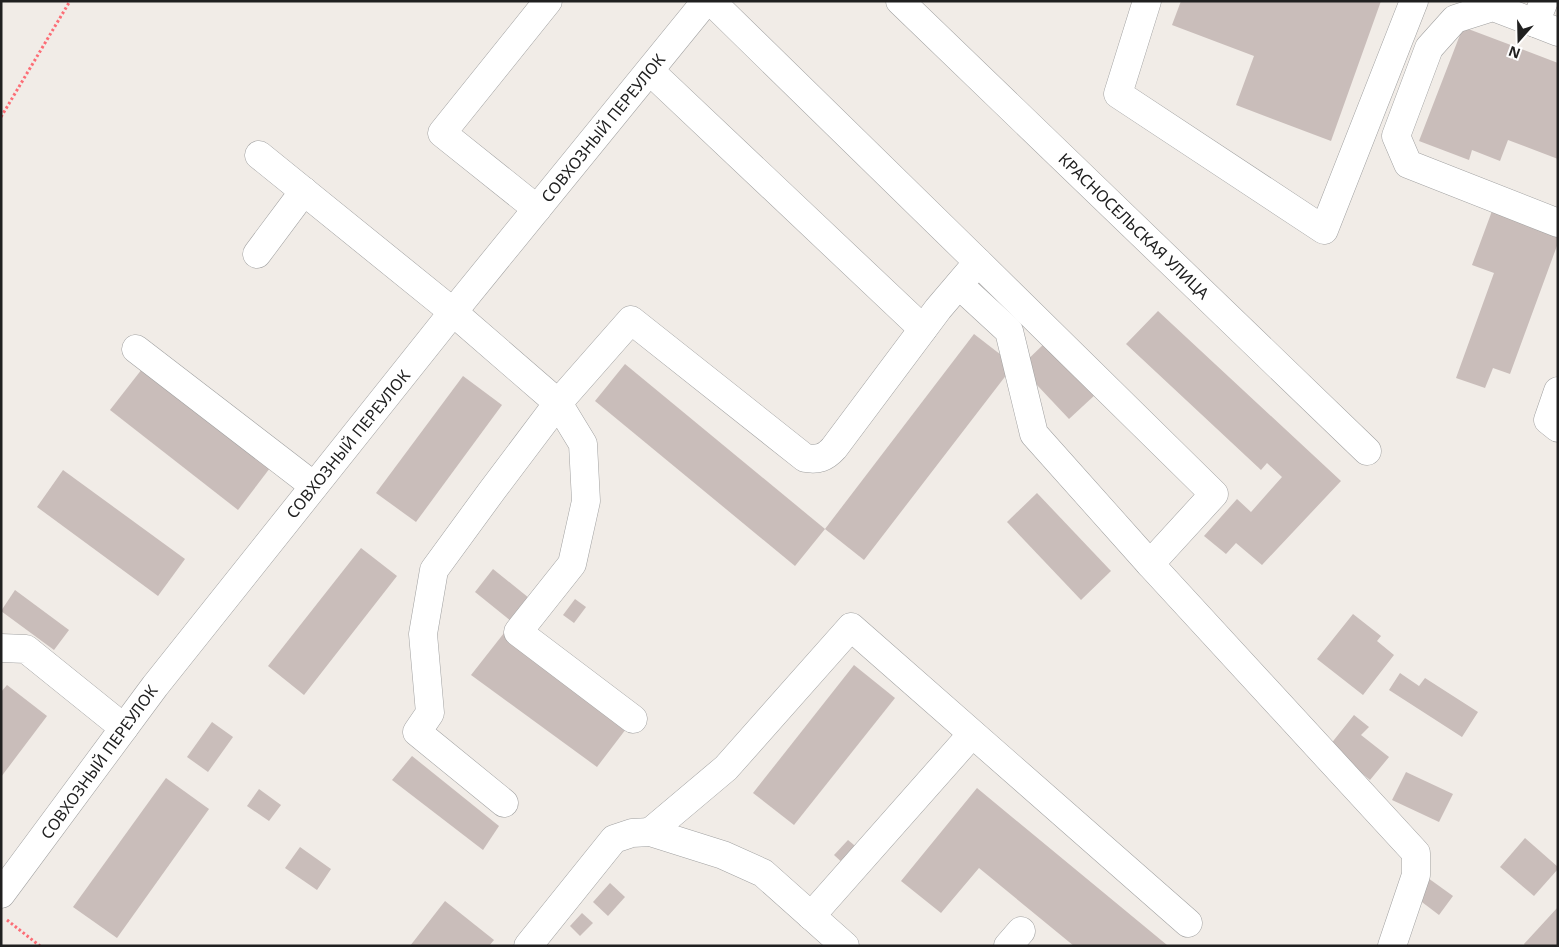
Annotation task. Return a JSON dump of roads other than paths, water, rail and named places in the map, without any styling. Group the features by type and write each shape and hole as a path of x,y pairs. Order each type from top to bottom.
{"street":[{"path":"537,209 442,133 548,1"},
{"name":"СОВХОЗНЫЙ ПЕРЕУЛОК","path":"1,894 154,686 453,312 706,1"},
{"path":"711,1 1214,494 1150,564"},
{"name":"КРАСНОСЕЛЬСКАЯ УЛИЦА","path":"900,1 1367,451"},
{"path":"1147,1 1118,94 1324,230 1414,1"},
{"path":"1546,19 1493,7 1456,19 1429,48 1396,136 1408,164 1558,222"},
{"path":"650,71 923,329"},
{"path":"259,155 453,312 558,403 583,444 586,501 572,564 518,632 634,719"},
{"path":"257,254 304,191"},
{"path":"504,803 417,732 430,713 423,634 434,570 558,403 631,320 805,458 817,460 827,456 834,448 923,329 978,262"},
{"path":"958,285 1009,332 1034,434 1150,564 1416,853 1416,875 1392,946"},
{"path":"136,349 314,486"},
{"path":"1558,391 1548,420 1558,428"},
{"path":"650,832 726,768 851,627 1188,923"},
{"path":"1,648 26,649 124,728"},
{"path":"811,916 972,734"},
{"path":"528,946 614,839 632,833 650,832 723,855 763,873 845,946"}]}
